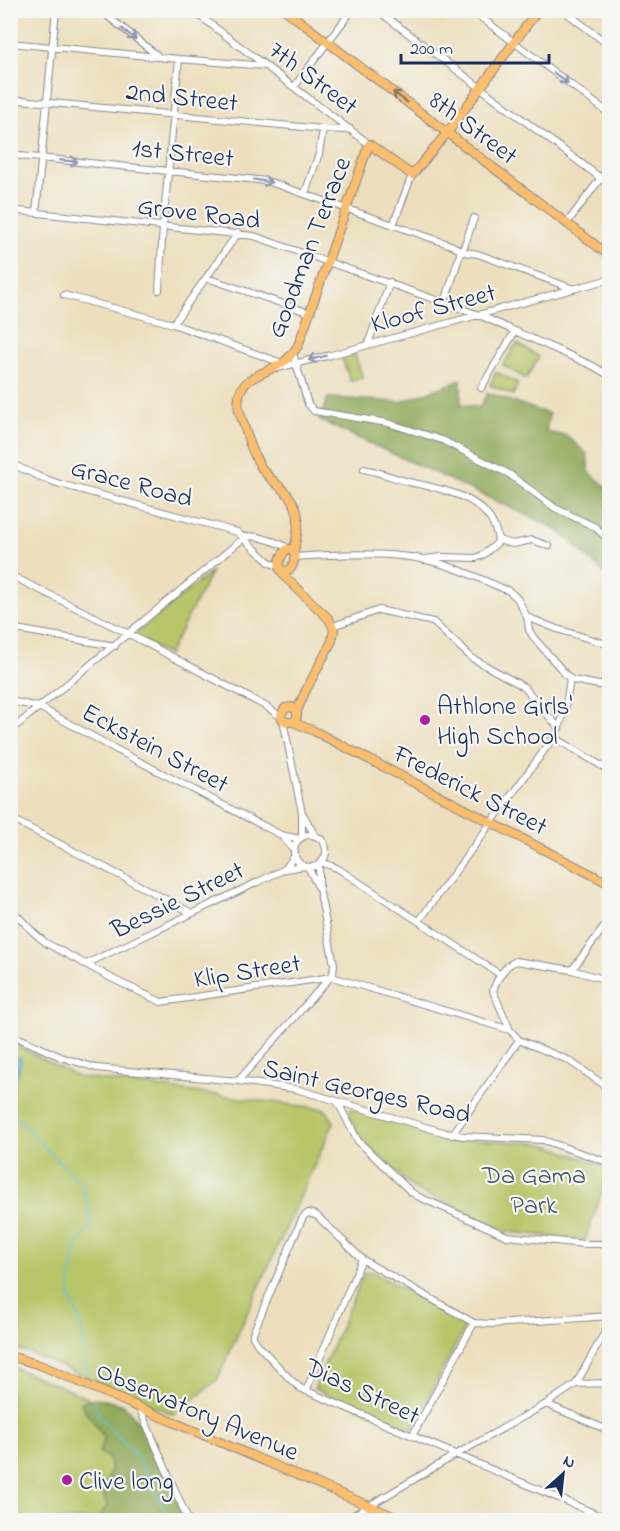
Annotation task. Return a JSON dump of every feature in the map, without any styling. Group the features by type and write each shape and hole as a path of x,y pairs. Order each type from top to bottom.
{"main road":[{"name":"8th Street","path":"285,10 609,256"},
{"path":"412,175 538,10"},
{"name":"7th Street","path":"369,144 412,175"},
{"name":"Goodman Terrace","path":"292,584 298,516 296,506 289,495 259,465 238,407 239,396 250,379 282,363 293,353 300,341 369,144"},
{"path":"293,554 286,571 280,568 281,556 293,554"},
{"name":"Grace Road","path":"280,568 292,584 328,617 333,626"},
{"path":"290,716 332,641 333,626"},
{"name":"Frederick Street","path":"290,716 314,731 609,884"},
{"name":"Observatory Avenue","path":"10,1356 40,1365 402,1521"}],"street":[{"path":"36,213 56,10"},
{"path":"100,10 159,57"},
{"name":"7th Street","path":"192,10 369,144"},
{"path":"294,87 352,10"},
{"path":"377,10 609,185"},
{"path":"471,10 609,114"},
{"path":"563,10 609,46"},
{"path":"10,43 265,66"},
{"path":"159,290 179,59"},
{"name":"2nd Street","path":"10,99 323,129 350,129"},
{"path":"305,194 319,154 323,129"},
{"name":"1st Street","path":"10,155 267,181 573,289"},
{"path":"567,223 609,166"},
{"path":"393,225 412,175"},
{"name":"Grove Road","path":"10,210 260,237 479,315 593,366 609,376"},
{"path":"445,302 474,218"},
{"path":"173,324 238,233"},
{"path":"207,278 310,313"},
{"name":"Kloof Street","path":"266,370 297,364 609,279"},
{"path":"368,344 390,282"},
{"path":"64,295 173,324 282,363"},
{"path":"481,388 515,331"},
{"path":"293,353 307,401 314,411 388,423 442,440 506,471 555,508 595,527 609,541"},
{"name":"Grace Road","path":"10,463 60,484 237,532 269,562 280,568"},
{"path":"364,469 465,497 489,519 497,533 498,540"},
{"path":"237,532 283,545 293,554 383,555 423,559 450,567 509,591 517,598 534,638 570,678 609,687"},
{"path":"10,731 243,538 250,535"},
{"path":"498,540 513,544 534,541 549,546"},
{"path":"423,559 476,558 483,555 498,540"},
{"name":"Frederick Street","path":"10,575 129,634 267,707 290,716"},
{"path":"333,626 379,610 432,622 472,658 524,687 559,728"},
{"path":"526,616 540,623 609,645"},
{"path":"10,628 115,646"},
{"path":"580,636 609,640"},
{"path":"419,921 554,737 565,711 570,678"},
{"name":"Eckstein Street","path":"10,701 39,707 281,835 301,838"},
{"path":"290,716 288,740 302,813 301,838"},
{"path":"554,737 609,771"},
{"path":"302,813 315,836 323,843 326,853 338,868"},
{"path":"10,818 192,913"},
{"name":"Eckstein Street","path":"281,835 295,853"},
{"path":"315,836 301,838 296,844 295,853 297,860 307,866 319,888"},
{"name":"Bessie Street","path":"285,868 295,853"},
{"path":"238,1081 332,977 334,964 319,888 320,863 326,853"},
{"path":"307,866 320,863 338,868 501,975"},
{"name":"Bessie Street","path":"86,964 285,868 307,866"},
{"name":"Klip Street","path":"10,908 46,943 161,1002 332,977 510,1030"},
{"path":"572,970 609,919"},
{"path":"609,981 572,970 516,961 509,964 495,984 493,991 510,1030 519,1040 568,1060 609,1089"},
{"name":"Saint Georges Road","path":"10,1034 61,1057 96,1068 238,1081 296,1089 452,1135 543,1140 609,1163"},
{"path":"452,1135 519,1040"},
{"path":"337,1101 357,1141 417,1196 507,1236 584,1244 609,1244"},
{"name":"Dias Street","path":"362,1259 316,1215 308,1213 303,1217 256,1323 253,1337 258,1345 290,1379 306,1391 609,1520"},
{"path":"306,1391 362,1259 474,1323 492,1324 609,1316"},
{"path":"412,1436 474,1323"},
{"path":"345,1521 546,1404 576,1384 609,1323"},
{"path":"576,1384 609,1383"},
{"path":"546,1404 609,1431"},
{"path":"139,1407 188,1521"}],"green space":[{"path":"517,343 539,357 526,379 503,365"},
{"path":"355,355 363,378 350,381 342,358"},
{"path":"496,372 518,383 513,395 490,385"},
{"path":"461,380 461,404 479,408 488,393 549,414 546,432 567,436 587,454 589,472 609,489 609,577 555,528 319,420 328,398 401,402"},
{"path":"212,571 168,655 133,636"},
{"path":"10,1042 78,1077 325,1109 334,1122 217,1380 174,1415 25,1351 11,1349"},
{"name":"Da Gama Park","path":"350,1109 454,1139 547,1145 609,1168 585,1240 509,1232 412,1187 361,1139 349,1115"},
{"path":"371,1271 462,1322 465,1327 410,1429 314,1389 364,1273"},
{"path":"10,1366 135,1417 181,1520 11,1520"},
{"path":"96,1398 124,1405 153,1440 186,1520 97,1520 107,1506 102,1491 108,1479 110,1461 99,1450 104,1437 81,1404"}],"water":[{"path":"21,1057 14,1085 11,1090 11,1062"}],"waterway":[{"path":"10,1112 15,1114 34,1137 82,1184 91,1227 77,1243 70,1297 82,1332 87,1381"},
{"path":"92,1402 101,1418 138,1457 171,1520"}],"place":[{"name":"Athlone Girls' High School","path":"425,720"},
{"name":"Clive long","path":"67,1480"}]}
